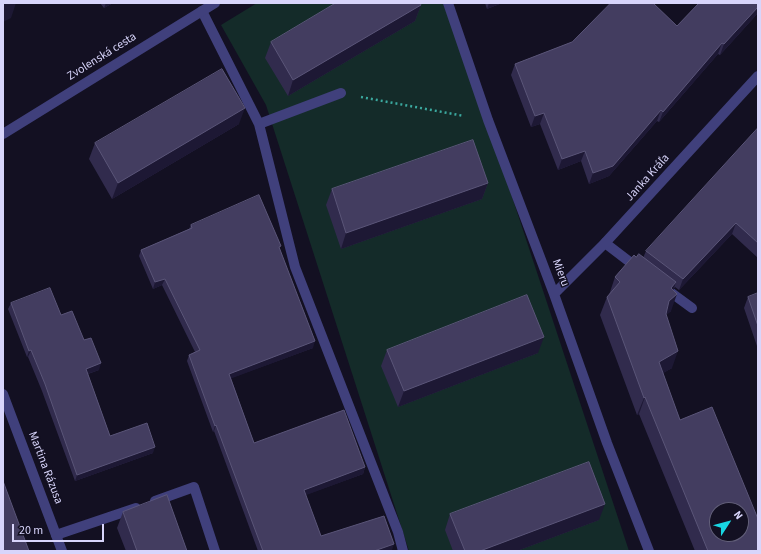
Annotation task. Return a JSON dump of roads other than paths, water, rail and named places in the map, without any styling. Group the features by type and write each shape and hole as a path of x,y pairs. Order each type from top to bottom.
{"street":[{"name":"Zvolenská cesta","path":"3,134 215,3"},
{"name":"Mieru","path":"448,3 488,120 554,294 607,443 648,551"},
{"path":"202,11 258,124 295,267 398,532 403,551"},
{"name":"Janka Kráľa","path":"554,294 605,243 758,76"},
{"path":"258,124 341,93"},
{"path":"605,243 647,275"},
{"path":"660,285 692,308"},
{"name":"Martina Rázusa","path":"3,394 62,551"},
{"path":"56,536 194,487 215,551"}]}
